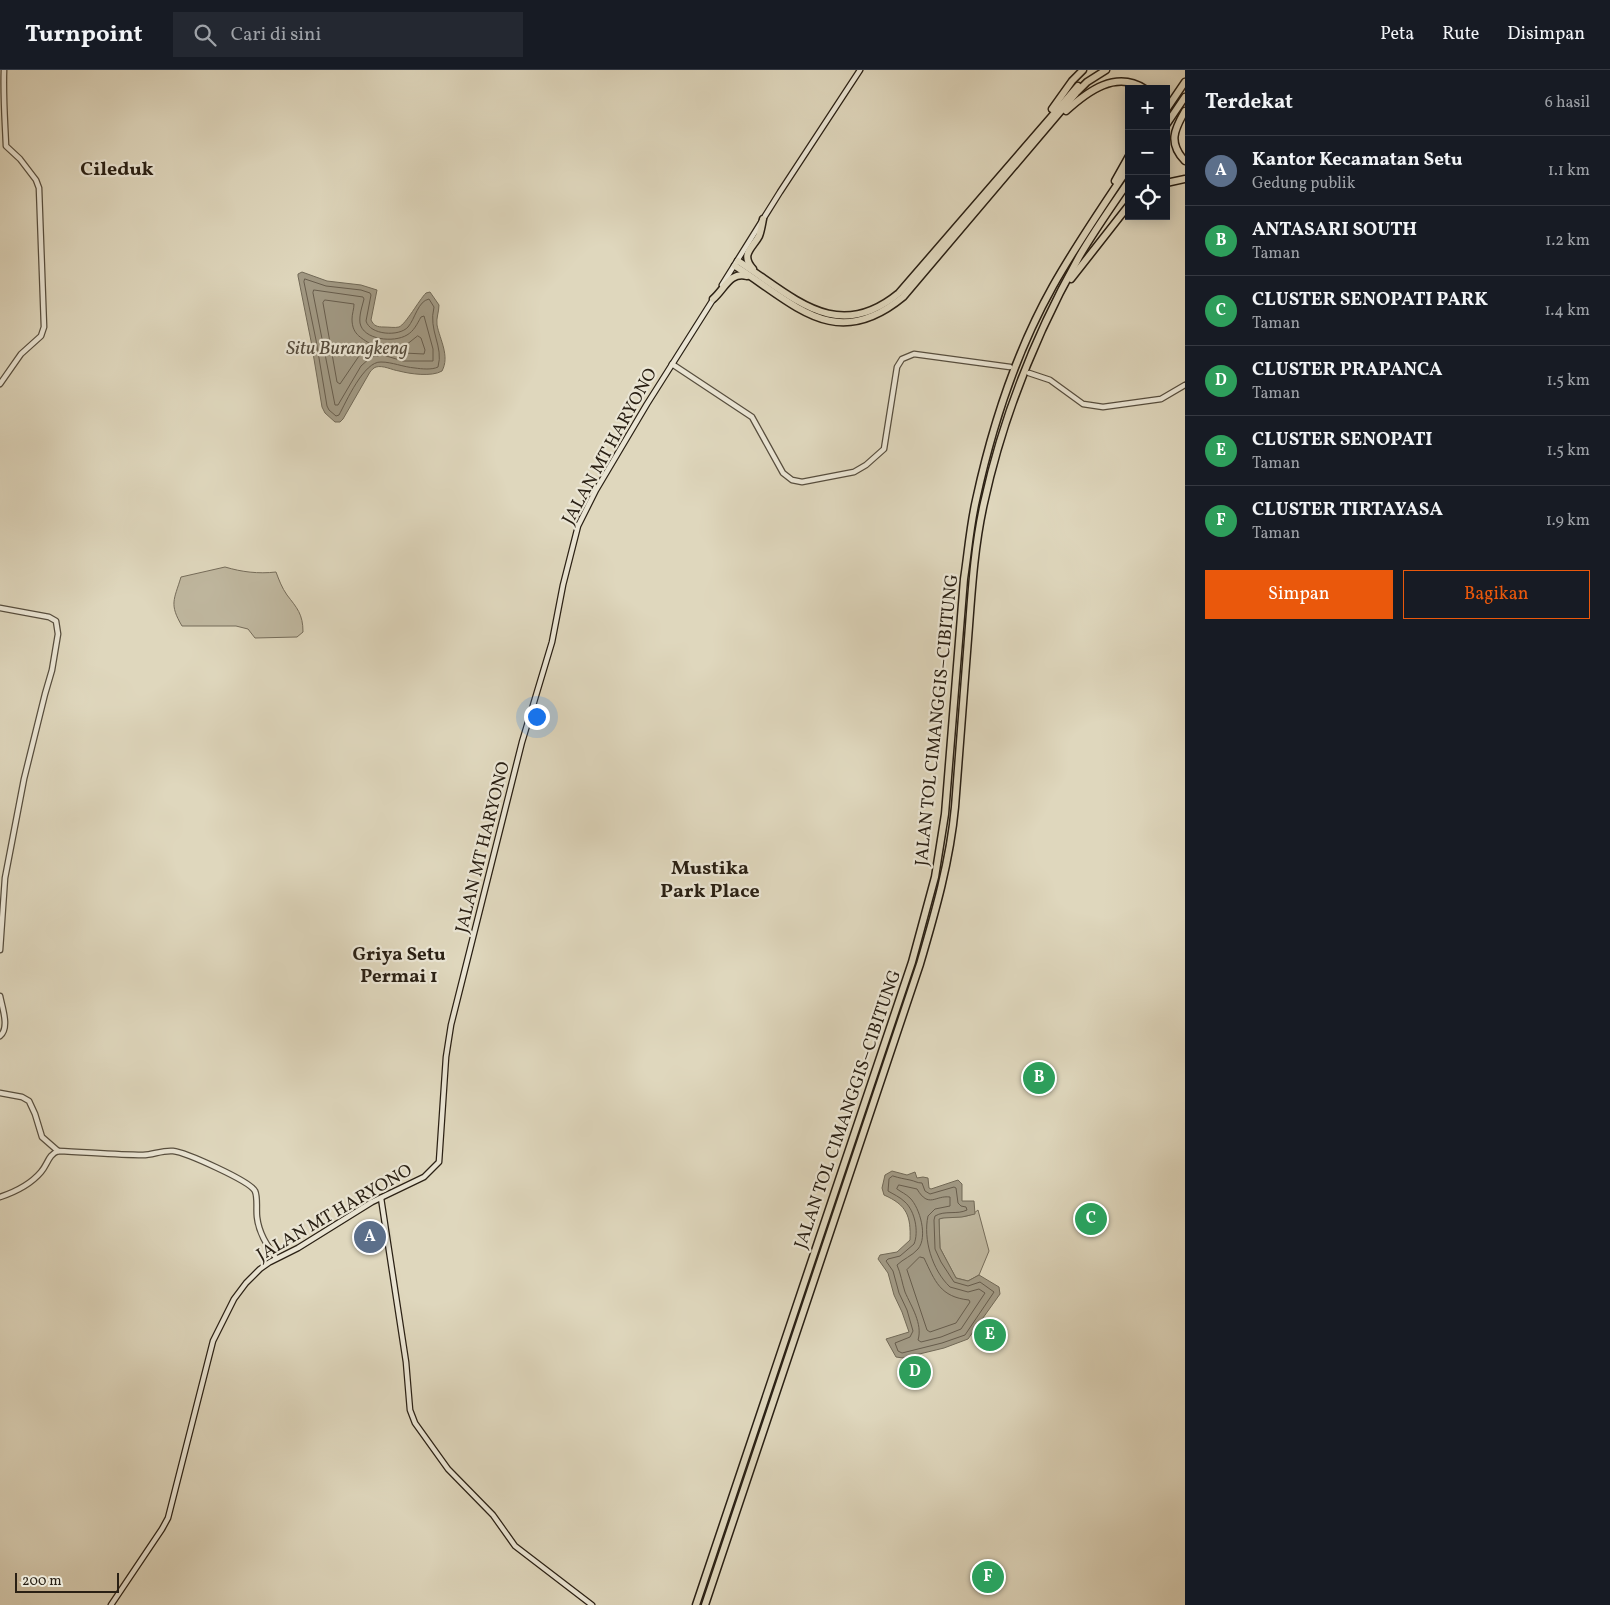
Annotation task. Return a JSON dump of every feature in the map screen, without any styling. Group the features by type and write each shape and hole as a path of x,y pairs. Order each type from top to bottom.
{"highway":[{"path":"1034,135 1064,92 1083,70"},
{"path":"826,318 859,315 875,310 899,293 1073,90 1097,70"},
{"path":"736,264 802,303 814,313 826,318 848,324 877,315 903,297 1087,82 1106,70"},
{"path":"1050,124 1091,87 1108,76 1127,76 1141,85"},
{"path":"1170,104 1185,82"},
{"path":"1170,119 1185,97"},
{"path":"1185,111 1176,127 1174,142 1179,154 1185,161"},
{"path":"1091,224 1125,163"},
{"name":"JALAN TOL CIMANGGIS–CIBITUNG","path":"696,1605 925,919 935,878 945,814 964,580 969,541 976,502 997,418 1011,378 1052,287 1125,173"},
{"path":"1170,181 1185,179"},
{"name":"JALAN TOL CIMANGGIS–CIBITUNG","path":"705,1605 920,964 933,920 950,845 955,807 972,580 984,504 1006,421 1017,390 1061,291 1085,248 1125,187"},
{"path":"1061,291 1125,210"},
{"path":"756,276 747,257 760,235 764,219"},
{"path":"713,299 721,293 733,277 742,275 756,276"}],"main road":[{"path":"0,384 20,354 41,336 44,319 41,280 39,188 36,180 20,159 6,146 3,96 4,70"},
{"name":"JALAN MT HARYONO","path":"111,1605 168,1518 215,1335 234,1300 246,1283 260,1269 276,1258 298,1248 381,1198 424,1177 439,1162 446,1052 451,1025 522,742 552,642 574,538 581,518 672,364 860,70"},
{"path":"672,364 752,416 783,473 792,480 802,482 854,472 866,465 884,449 897,366 905,357 914,354 1010,367"},
{"path":"1029,373 1050,380 1083,404 1104,407 1161,399 1185,385"},
{"path":"0,608 49,617 56,621 58,634 52,670 24,779 5,878 0,950"},
{"path":"0,996 5,1025 4,1032 0,1036"},
{"path":"0,1093 22,1097 28,1101 35,1114 42,1137 58,1152"},
{"path":"0,1197 30,1183 41,1172 51,1155 58,1152 132,1155 151,1155 167,1151 184,1153 251,1186 256,1194 257,1217 261,1233 276,1258"},
{"path":"381,1198 406,1362 410,1410 415,1423 448,1470 493,1515 515,1546 592,1605"}],"shaded area":[{"path":"225,567 250,572 276,572 284,590 299,612 303,632 297,637 255,638 248,629 236,626 182,626 174,607 181,577"},
{"path":"978,1210 989,1251 979,1275 968,1281 956,1278 940,1248 939,1219 969,1215"}],"water":[{"name":"Situ Burangkeng","path":"302,272 327,281 361,285 377,290 371,320 379,327 399,327 402,325 426,293 430,292 439,305 437,325 445,354 442,371 433,374 421,374 375,367 370,372 343,419 340,422 335,422 325,413 322,407 298,276"},
{"path":"892,1171 907,1175 915,1172 917,1178 928,1178 929,1188 931,1189 958,1180 962,1184 962,1201 974,1201 975,1214 939,1219 940,1248 956,1278 968,1281 979,1275 999,1287 1000,1294 968,1339 944,1348 903,1358 896,1357 886,1339 909,1332 894,1295 888,1273 878,1259 880,1255 897,1252 910,1240 910,1224 906,1212 898,1203 884,1195 882,1188 885,1175"}],"place":[{"name":"ANTASARI SOUTH","path":"1039,1078"},
{"name":"CLUSTER SENOPATI PARK","path":"1091,1219"},
{"name":"Kantor Kecamatan Setu","path":"370,1237"},
{"name":"CLUSTER SENOPATI","path":"990,1335"},
{"name":"CLUSTER PRAPANCA","path":"915,1372"},
{"name":"CLUSTER TIRTAYASA","path":"988,1577"}],"district":[{"name":"Cileduk","path":"117,168"},
{"name":"Mustika Park Place","path":"710,878"},
{"name":"Griya Setu Permai 1","path":"399,964"}]}
